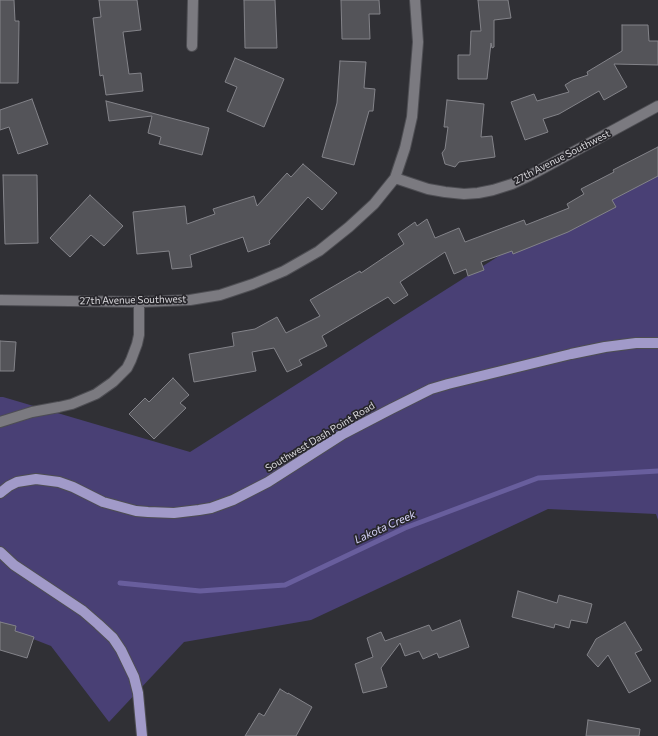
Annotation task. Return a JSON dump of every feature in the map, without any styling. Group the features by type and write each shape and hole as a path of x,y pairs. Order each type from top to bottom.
{"main road":[{"name":"Southwest Dash Point Road","path":"0,493 17,482 36,479 59,482 73,487 103,502 136,511 174,513 211,508 233,500 268,482 343,434 431,390 448,384 571,354 605,347 636,343 658,343"},
{"path":"0,552 14,565 83,611 113,638 121,650 134,677 138,693 142,736"}],"street":[{"path":"192,46 193,0"},
{"path":"395,178 405,148 412,117 418,42 415,0"},
{"name":"27th Avenue Southwest","path":"0,300 139,302 190,300 220,295 254,284 284,271 319,251 349,227 374,204 395,178 428,189 445,192 464,194 493,190 512,184 529,176 658,106"},
{"path":"0,422 32,412 59,408 72,404 96,394 114,382 127,368 132,360 138,344 139,302"}],"shaded area":[{"path":"658,155 658,520 656,514 548,509 311,620 184,642 109,722 51,646 0,626 0,397 190,452"}],"building":[{"path":"0,0 14,0 15,21 19,21 18,83 0,83"},
{"path":"99,0 137,0 141,30 123,32 129,74 141,73 143,91 106,95 103,75 100,76 93,18 101,17"},
{"path":"244,0 275,0 277,48 245,48"},
{"path":"341,0 379,0 380,14 369,14 370,39 342,39"},
{"path":"478,0 508,0 511,18 494,20 494,47 492,48 491,43 487,79 458,79 458,55 470,55 471,31 481,31"},
{"path":"622,25 648,25 649,41 658,41 658,65 614,64 627,87 604,100 599,91 559,114 543,119 548,132 525,140 511,102 534,94 537,101 569,92 565,85 573,80 588,75 587,72 622,51"},
{"path":"235,58 284,79 264,127 227,111 237,87 225,82"},
{"path":"340,61 366,62 364,88 375,89 373,111 369,111 354,165 322,157 337,103"},
{"path":"32,99 48,144 18,154 9,127 0,130 0,110"},
{"path":"447,100 484,104 481,137 492,136 495,157 459,162 455,167 445,164 442,153 445,149 448,127 444,127"},
{"path":"106,101 209,128 202,155 159,144 161,137 148,133 152,116 109,121"},
{"path":"658,147 658,176 612,200 616,207 568,232 513,254 512,251 481,262 484,270 468,276 466,269 454,274 445,252 400,282 408,295 394,304 388,297 322,336 327,346 299,360 302,365 287,372 274,348 252,352 256,371 194,382 189,354 234,346 232,333 255,329 277,317 286,333 320,316 310,300 360,271 361,273 404,244 398,234 415,222 417,226 427,219 435,238 459,228 465,242 524,220 526,225 569,208 567,204 584,194 581,189 614,172 613,170"},
{"path":"303,164 337,193 322,210 308,197 269,241 270,244 248,252 243,237 190,255 192,267 172,269 169,251 137,254 133,212 185,206 187,224 215,214 213,209 254,196 257,206 287,173 291,177"},
{"path":"3,175 37,175 38,243 5,244"},
{"path":"90,195 123,226 104,246 91,235 70,257 50,238"},
{"path":"0,341 16,342 14,371 0,371"},
{"path":"173,378 189,395 180,403 186,408 154,439 129,414 145,398 149,402"},
{"path":"518,591 557,603 559,595 592,604 587,623 571,620 569,628 555,624 554,628 512,617"},
{"path":"460,620 469,647 439,658 437,653 423,659 419,651 405,656 400,643 381,668 387,687 363,693 355,664 373,657 367,638 381,632 385,641 429,625 432,631"},
{"path":"0,622 16,626 15,631 34,637 27,658 0,650"},
{"path":"625,622 642,650 635,653 651,681 629,693 608,655 598,667 587,655 596,639"},
{"path":"280,689 312,707 296,736 245,736 259,713 264,716"},
{"path":"588,720 640,729 639,736 586,736"}],"waterway":[{"name":"Lakota Creek","path":"120,583 200,591 285,585 405,528 538,478 658,471"}]}
